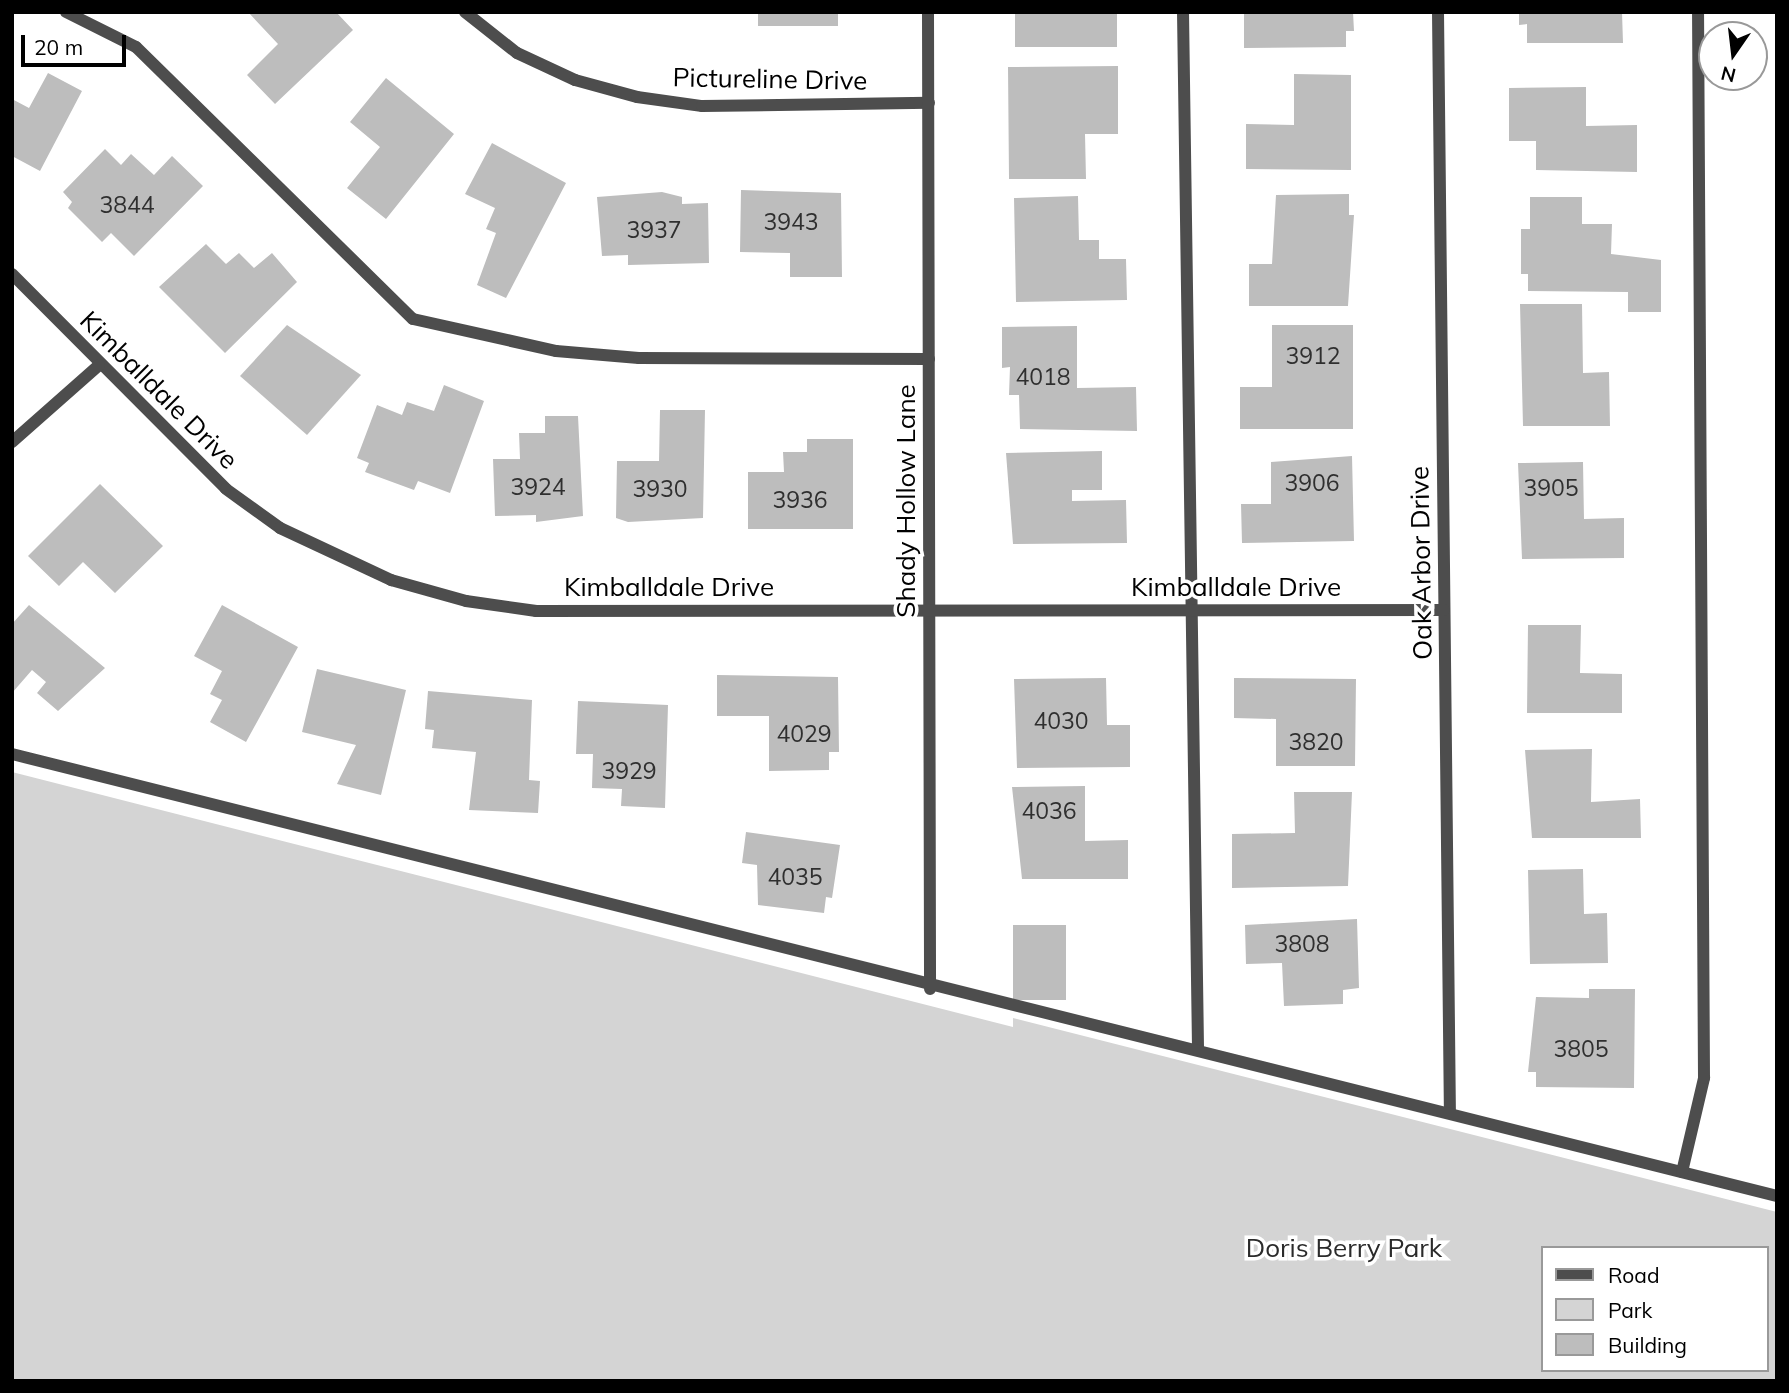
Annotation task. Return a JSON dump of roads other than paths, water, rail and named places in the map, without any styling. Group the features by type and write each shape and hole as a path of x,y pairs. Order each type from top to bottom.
{"street":[{"path":"66,12 136,47 412,318 556,351 639,358 929,359"},
{"name":"Pictureline Drive","path":"465,12 517,53 575,80 637,97 702,106 929,103"},
{"name":"Shady Hollow Lane","path":"928,12 930,989"},
{"path":"1183,12 1189,610 1198,1049"},
{"name":"Oak Arbor Drive","path":"1438,12 1450,1113"},
{"path":"1682,1172 1704,1078 1698,12"},
{"name":"Kimballdale Drive","path":"12,274 99,365 226,489 280,528 391,580 536,611 1444,611"},
{"path":"12,442 99,365"},
{"path":"12,754 930,989 1198,1049 1777,1196"}],"park label":[{"name":"Doris Berry Park","path":"1344,1248"}]}
